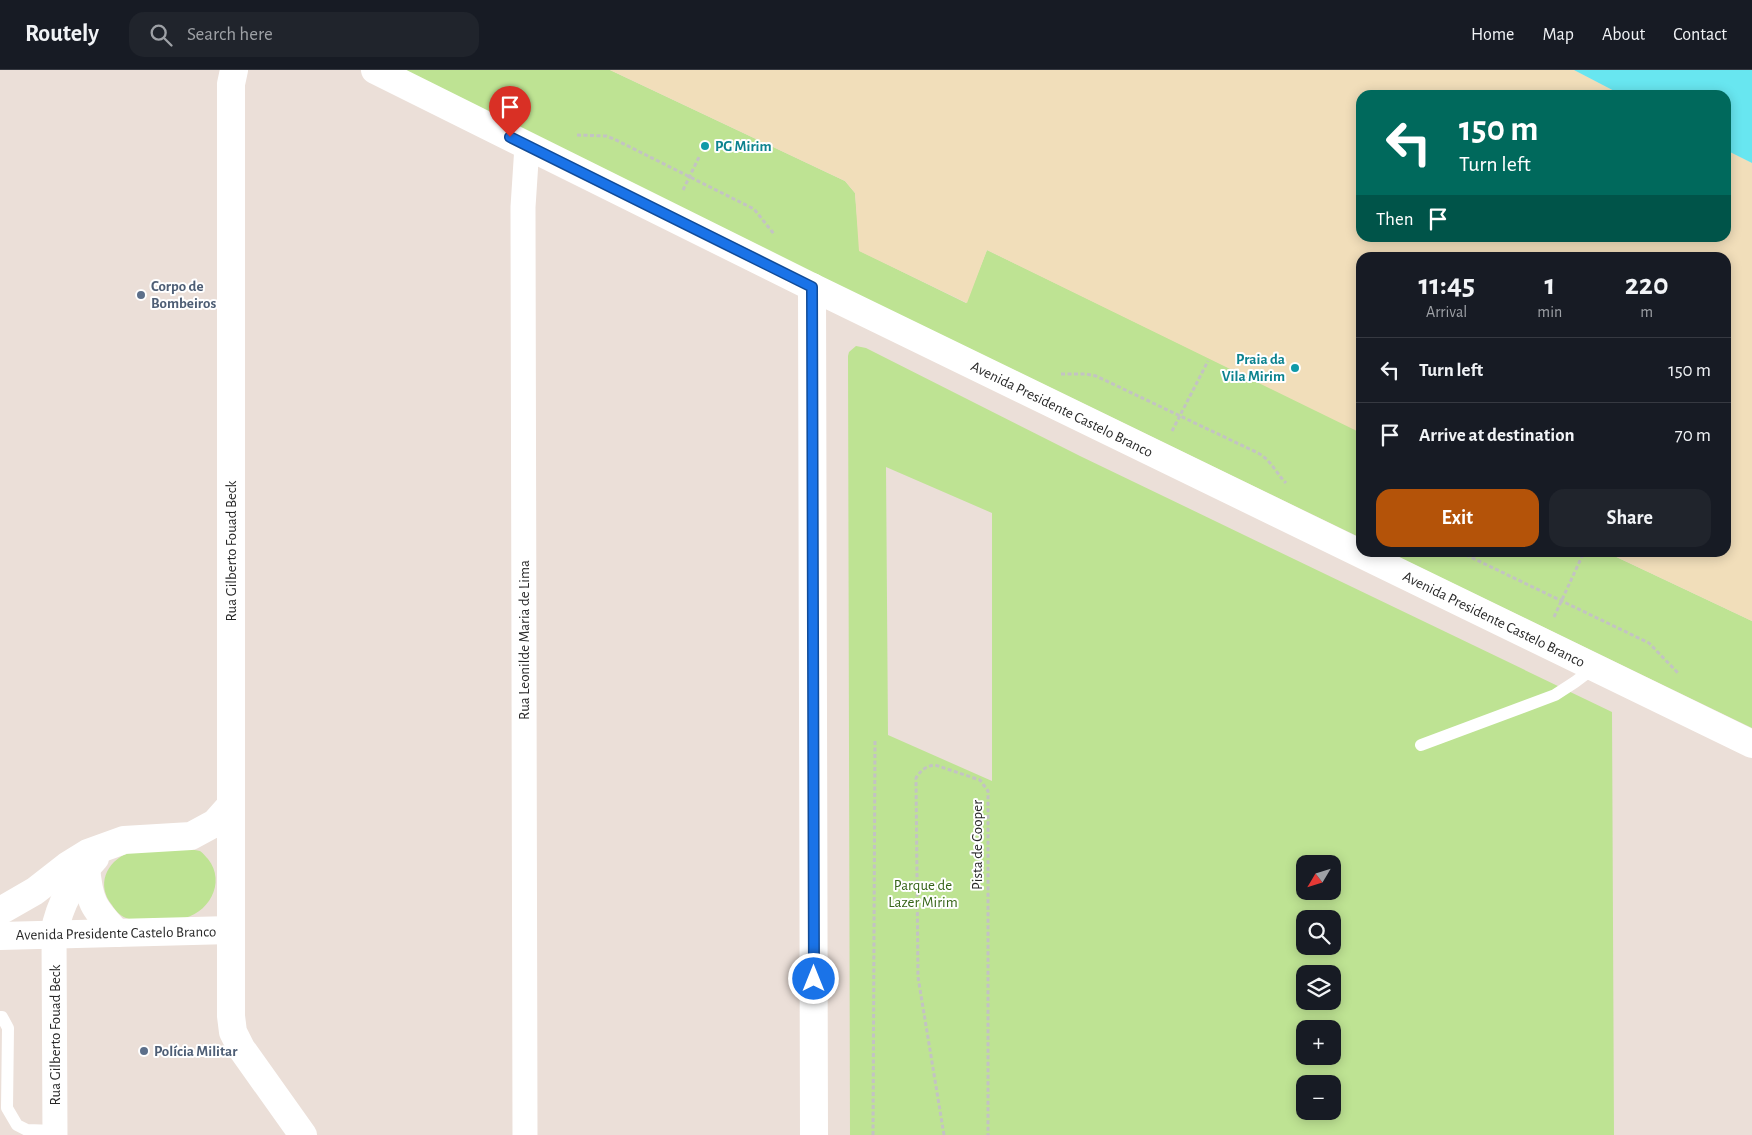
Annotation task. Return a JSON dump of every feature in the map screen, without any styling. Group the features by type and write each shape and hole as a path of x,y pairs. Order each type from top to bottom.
{"street":[{"name":"Rua Gilberto Fouad Beck","path":"234,70 231,84 231,1016 233,1032 241,1048 302,1135"},
{"name":"Avenida Presidente Castelo Branco","path":"375,70 812,287 1356,551"},
{"name":"Rua Leonilde Maria de Lima","path":"525,1135 522,207 527,146"},
{"path":"812,287 814,1135"},
{"name":"Avenida Presidente Castelo Branco","path":"1367,557 1752,744"},
{"name":"Avenida Presidente Castelo Branco","path":"0,911 35,891 88,853 124,840 191,836 216,823 231,805"},
{"path":"191,836 203,838 214,843 224,851 231,861"},
{"path":"54,934 61,906 67,892 86,867 109,844"},
{"path":"86,867 90,898 97,910 117,933"},
{"name":"Avenida Presidente Castelo Branco","path":"0,936 231,930"},
{"name":"Rua Gilberto Fouad Beck","path":"54,934 55,1133"}],"lane":[{"path":"1421,746 1556,694 1595,667"},
{"path":"0,1017 2,1017 8,1028 7,1108 17,1125 27,1130 55,1133"}],"path":[{"path":"570,135 606,136 690,176 754,209 777,238"},
{"path":"670,217 700,156"},
{"path":"1160,456 1208,361"},
{"path":"1059,374 1096,376 1266,457 1290,486"},
{"path":"1471,557 1649,643 1680,676"},
{"path":"1542,642 1582,557"},
{"path":"873,1135 875,741"},
{"name":"Pista de Cooper","path":"944,1135 918,978 916,778 923,769 935,764 980,780 988,791 988,1135"}],"green space":[{"path":"404,70 610,70 845,181 855,193 860,251 966,303 987,250 1356,430 1356,536 675,206"},
{"name":"Parque de Lazer Mirim","path":"856,346 866,348 1080,456 1612,712 1614,1135 850,1135 849,352","holes":["886,467 992,513 992,781 888,735"]},
{"path":"1398,557 1616,557 1752,621 1752,728"},
{"path":"189,849 200,851 208,859 216,878 212,896 199,911 180,919 144,920 126,918 116,911 107,897 104,882 109,868 114,862 128,853"}],"sand":[{"name":"Praia da Vila Mirim","path":"610,70 1574,70 1612,90 1356,90 1356,242 1731,242 1731,152 1752,163 1752,621 1616,557 1731,557 1731,252 1356,252 1356,431 987,250 967,303 859,251 855,193 845,181"}],"water":[{"path":"1574,70 1752,70 1752,163 1731,152 1731,90 1612,90"}],"place":[{"name":"PG Mirim","path":"705,146"},
{"name":"Corpo de Bombeiros","path":"141,295"},
{"name":"Praia da Vila Mirim","path":"1295,368"},
{"name":"Polícia Militar","path":"144,1051"}],"route":[{"path":"510,137 812,287 814,979"}]}
